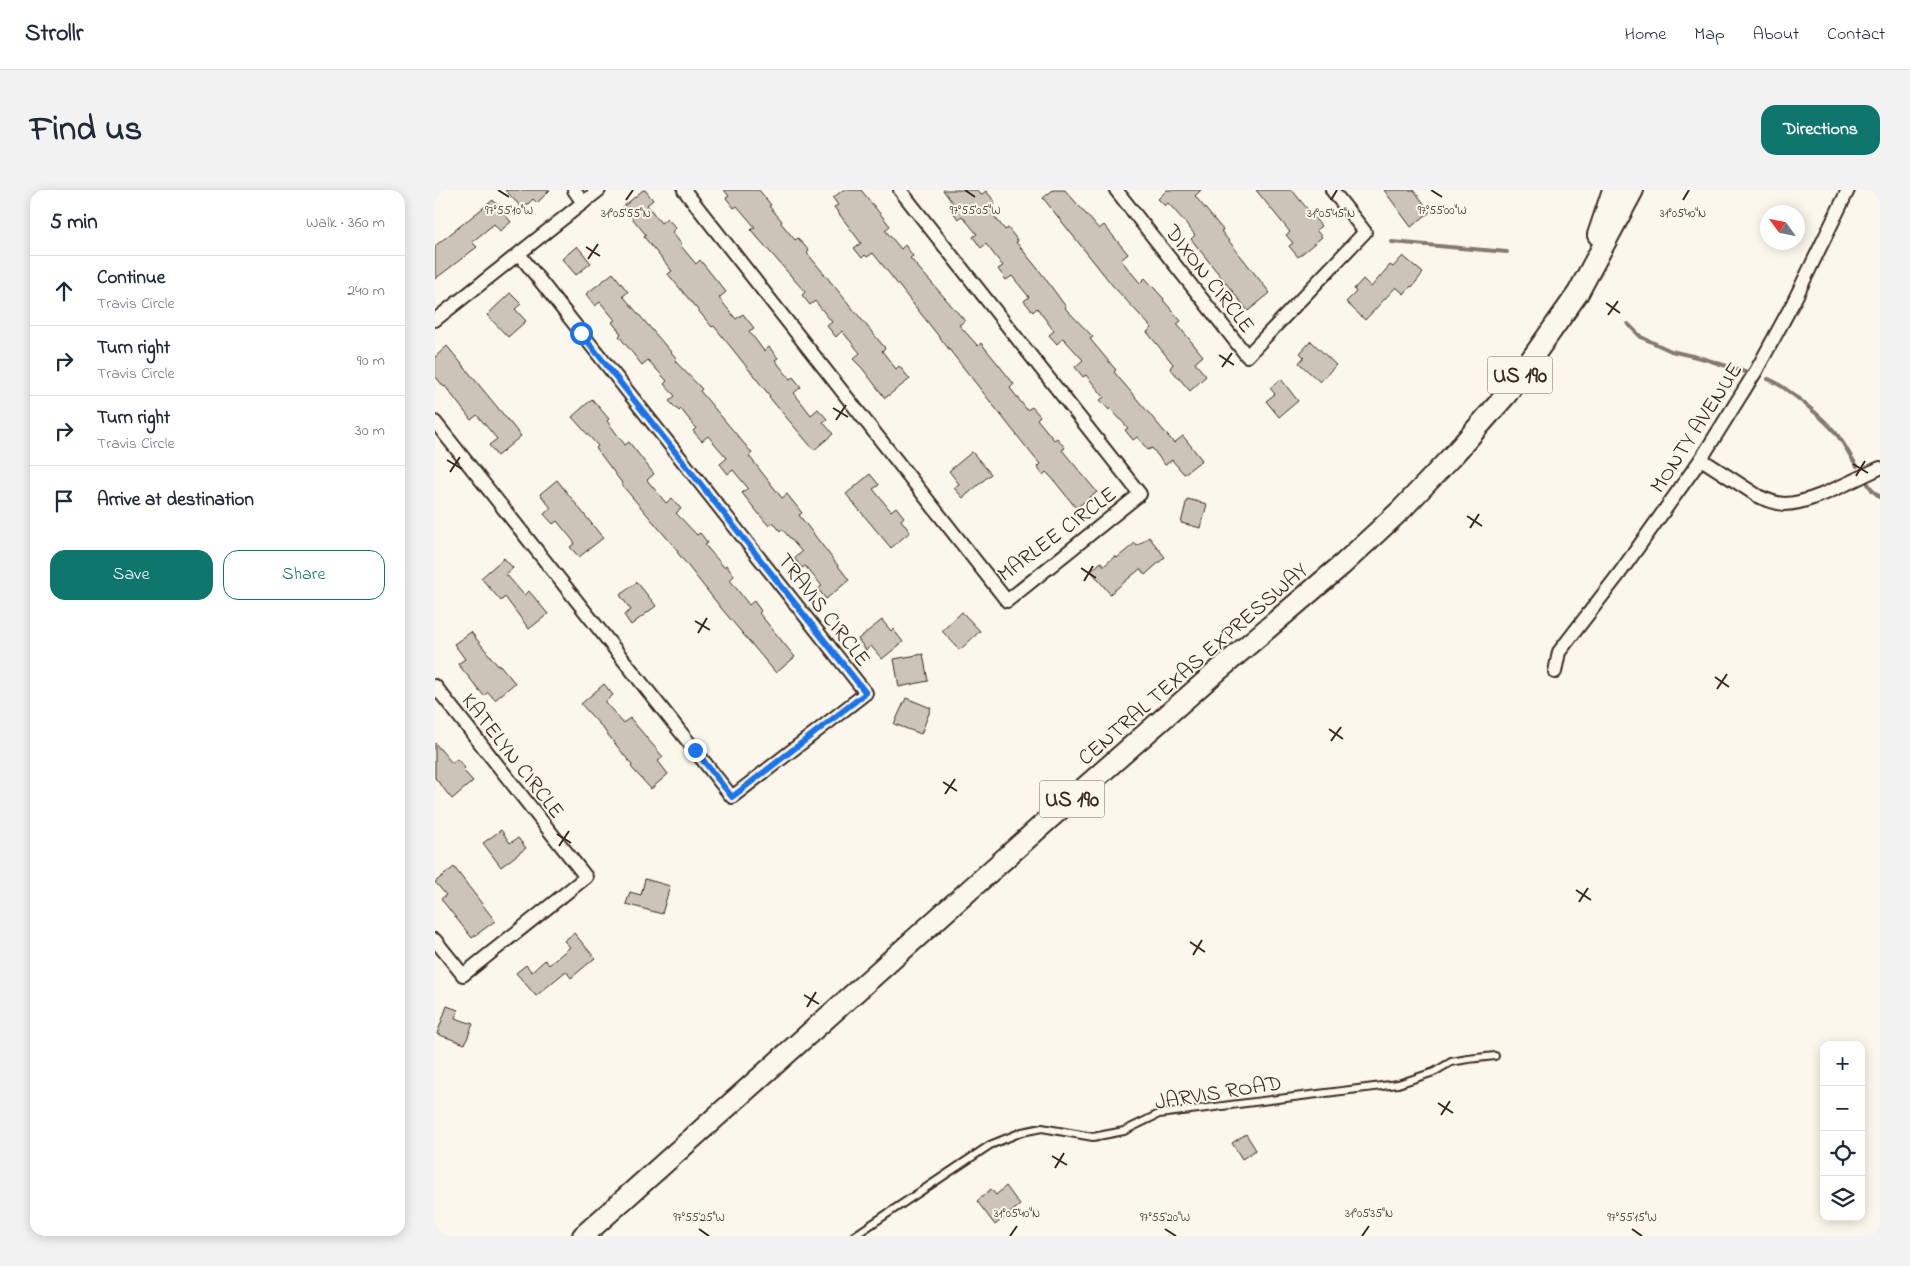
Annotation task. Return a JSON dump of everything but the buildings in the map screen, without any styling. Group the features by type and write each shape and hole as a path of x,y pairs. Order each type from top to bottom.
{"highway":[{"path":"1578,292 1613,190"},
{"name":"CENTRAL TEXAS EXPRESSWAY","path":"583,1236 1050,818 1376,535 1430,480 1506,395 1578,292 1633,190"}],"street":[{"path":"573,190 583,202"},
{"path":"435,320 599,190"},
{"name":"MARLEE CIRCLE","path":"684,190 1007,600 1140,494 900,190"},
{"name":"DIXON CIRCLE","path":"1116,190 1247,356 1365,232 1332,190"},
{"name":"MONTY AVENUE","path":"1555,672 1559,652 1619,574 1701,459 1756,371 1802,286 1848,190"},
{"name":"TRAVIS CIRCLE","path":"435,422 732,797 866,693 519,254"},
{"path":"1701,459 1758,496 1784,504 1803,500 1880,468"},
{"name":"KATELYN CIRCLE","path":"435,686 585,878 463,975 435,940"}],"lane":[{"name":"JARVIS ROAD","path":"854,1236 990,1146 1022,1132 1042,1128 1093,1137 1124,1131 1159,1114 1398,1084 1434,1072 1451,1062 1468,1058 1495,1056"}],"waterway":[{"path":"1392,242 1507,252"},
{"path":"1628,324 1641,337 1671,351 1705,359 1748,373"},
{"path":"1768,379 1785,388 1825,422 1841,439 1857,466"},
{"path":"1868,484 1880,497"}],"route":[{"path":"581,333 866,693 732,797 695,750"}]}
